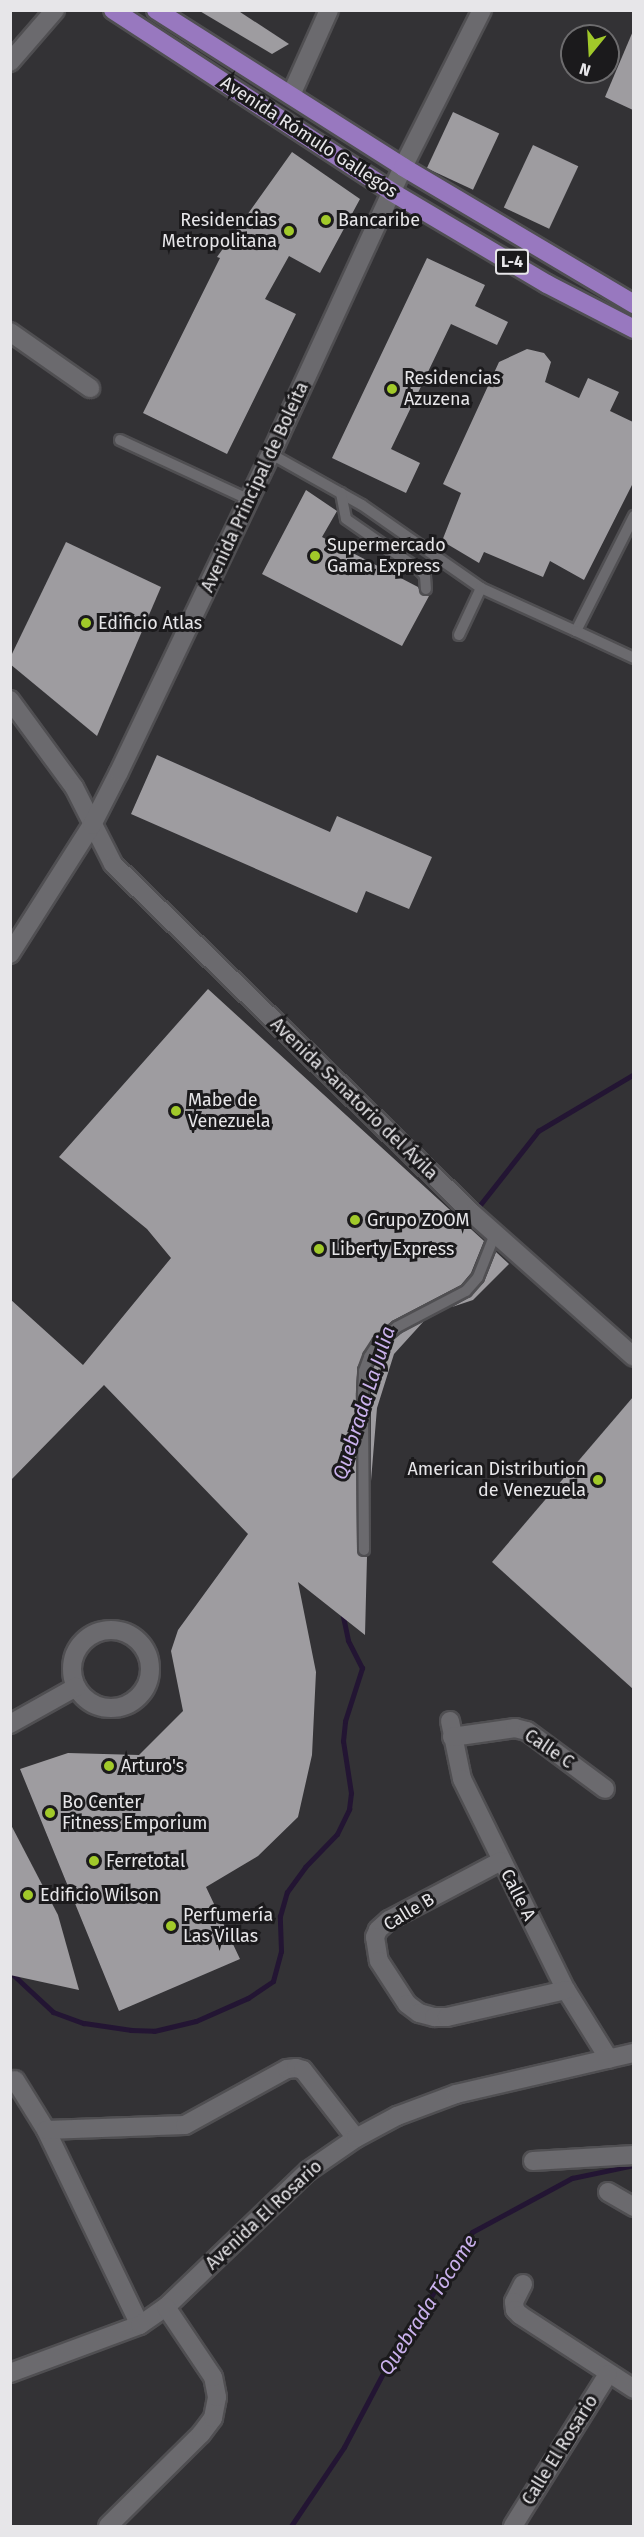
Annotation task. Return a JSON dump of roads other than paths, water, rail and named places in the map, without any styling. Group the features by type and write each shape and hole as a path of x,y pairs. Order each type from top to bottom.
{"main road":[{"name":"Avenida Rómulo Gallegos","path":"113,10 392,192 547,284 633,329"},
{"name":"Avenida Rómulo Gallegos","path":"156,10 403,167 633,304"}],"street":[{"path":"10,62 55,10"},
{"path":"291,95 330,10"},
{"name":"Avenida Principal de Boleíta","path":"10,954 92,825 272,454 403,167 483,10"},
{"path":"10,332 90,388"},
{"name":"Avenida Sanatorio del Ávila","path":"10,700 74,787 113,864 495,1234 633,1357"},
{"path":"103,1630 117,1630 133,1636 148,1654 151,1667 146,1688 126,1705 109,1708 96,1705 84,1698 76,1686 72,1670 74,1656 80,1644 91,1635 103,1630"},
{"path":"10,1724 76,1686"},
{"name":"Calle C","path":"451,1729 515,1728 526,1731 604,1789"},
{"name":"Calle A","path":"451,1729 462,1779 501,1862 566,1990 609,2058"},
{"name":"Calle B","path":"501,1862 389,1920 375,1937 379,1961 407,2004 419,2013 434,2017 447,2017 566,1990"},
{"name":"Avenida El Rosario","path":"10,2373 140,2325 166,2307 308,2171 357,2138 397,2116 456,2094 633,2053"},
{"path":"46,2130 185,2125 287,2069 296,2068 303,2070 357,2138"},
{"path":"15,2080 46,2130 140,2325"},
{"path":"533,2161 633,2155"},
{"path":"608,2192 633,2207"},
{"path":"523,2283 514,2302 515,2310 633,2389"},
{"path":"108,2526 201,2434 213,2418 217,2397 213,2377 166,2307"},
{"name":"Calle El Rosario","path":"513,2526 608,2374"}],"lane":[{"path":"120,440 250,500"},
{"path":"272,454 341,493 481,588 633,658"},
{"path":"341,493 346,519 421,571 425,576 426,589"},
{"path":"576,631 633,516"},
{"path":"459,635 481,588"},
{"path":"364,1550 363,1393 364,1371 369,1357 378,1343 397,1327 466,1291 478,1277 495,1234"}],"waterway":[{"name":"Quebrada La Julia","path":"461,1229 538,1131 634,1074"},
{"name":"Quebrada La Julia","path":"366,1392 382,1344"},
{"name":"Quebrada La Julia","path":"10,1972 53,2012 84,2023 154,2031 196,2021 248,1998 273,1981 281,1951 280,1916 287,1892 305,1867 337,1834 349,1809 351,1793 343,1741 345,1721 362,1668 348,1640 342,1612"},
{"name":"Quebrada Tócome","path":"291,2526 344,2447 388,2364 472,2232 572,2178 634,2165"}],"place":[{"name":"Bancaribe","path":"326,220"},
{"name":"Residencias Metropolitana","path":"289,231"},
{"name":"Residencias Azuzena","path":"392,389"},
{"name":"Supermercado Gama Express","path":"315,556"},
{"name":"Edificio Atlas","path":"86,623"},
{"name":"Mabe de Venezuela","path":"176,1111"},
{"name":"Grupo ZOOM","path":"355,1220"},
{"name":"Liberty Express","path":"319,1249"},
{"name":"American Distribution de Venezuela","path":"598,1480"},
{"name":"Arturo's","path":"109,1766"},
{"name":"Bo Center Fitness Emporium","path":"50,1813"},
{"name":"Ferretotal","path":"94,1861"},
{"name":"Edificio Wilson","path":"28,1895"},
{"name":"Perfumería Las Villas","path":"171,1926"}]}
